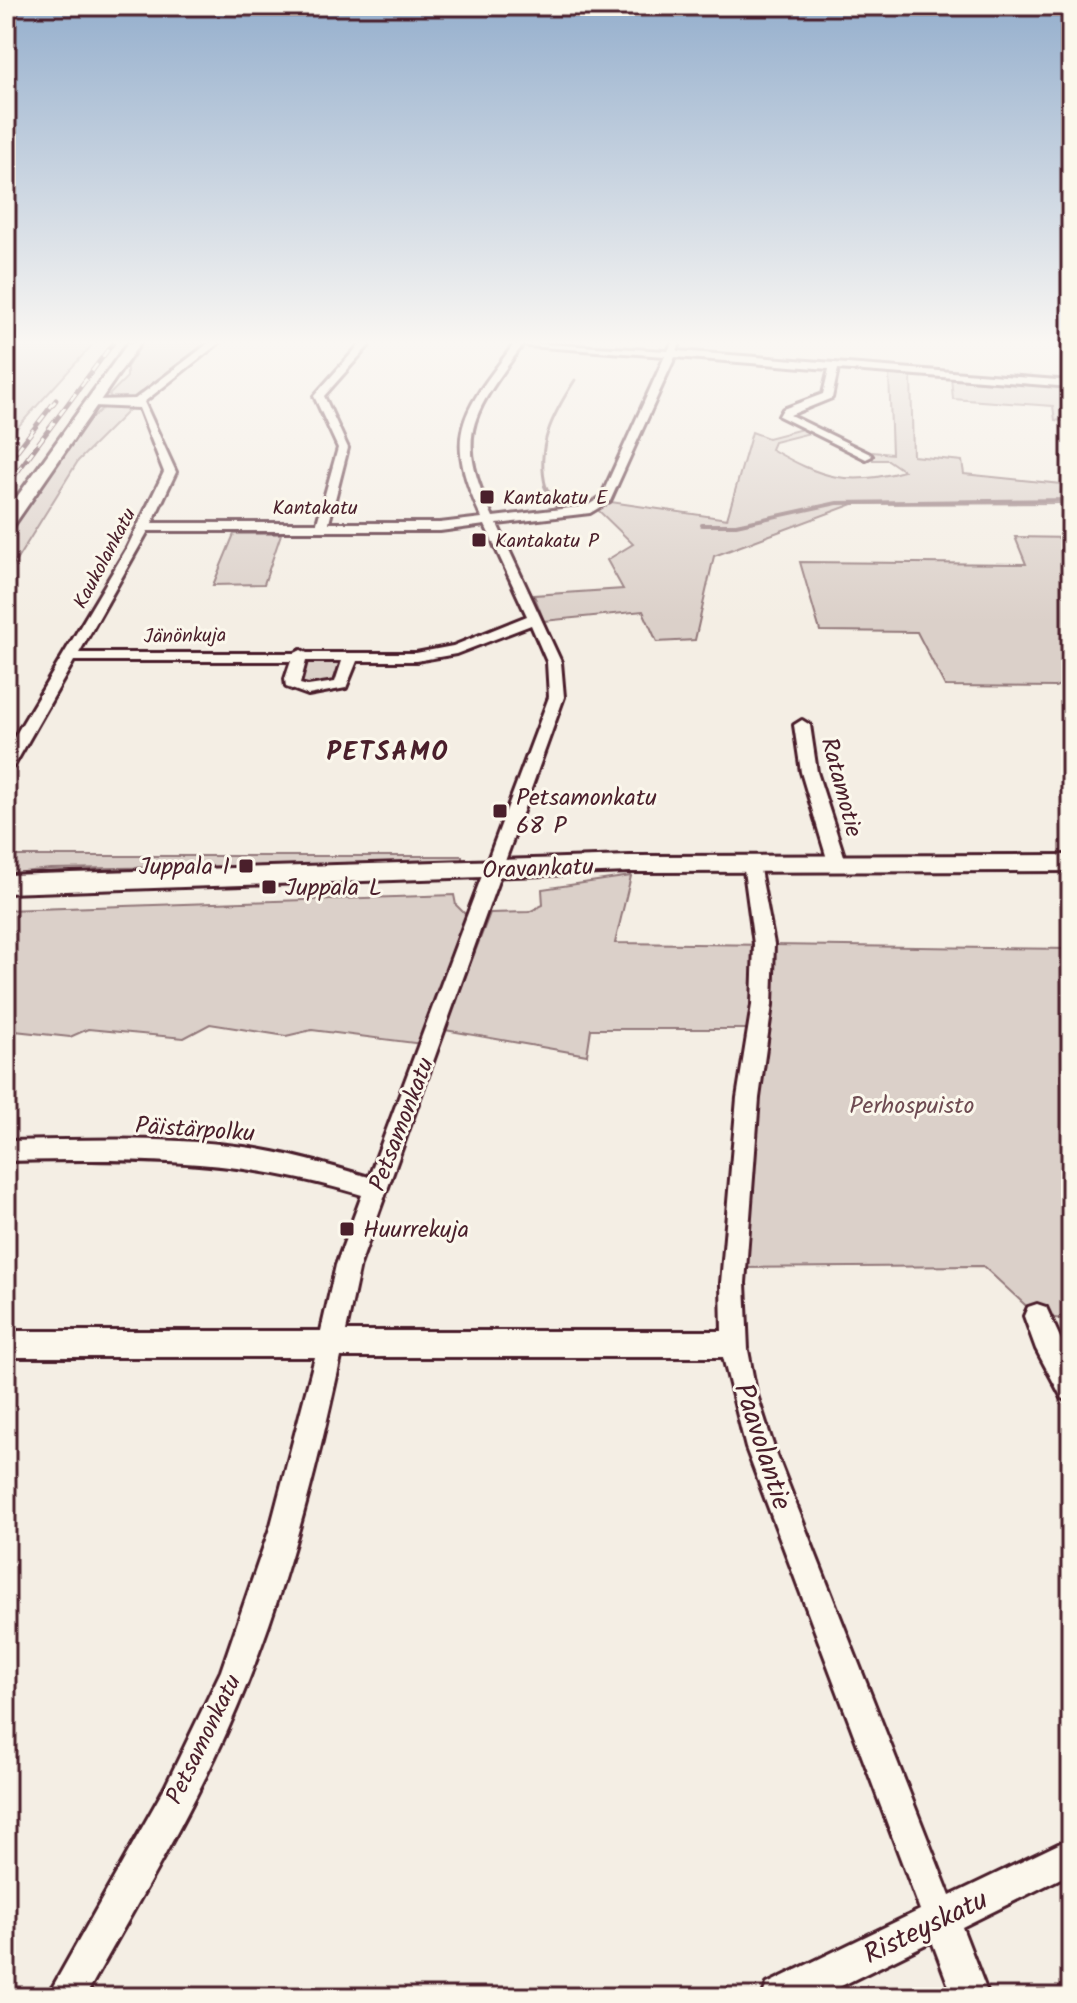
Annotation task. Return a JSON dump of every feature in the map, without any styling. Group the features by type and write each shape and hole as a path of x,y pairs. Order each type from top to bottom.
{"street":[{"path":"6,524 69,436"},
{"name":"Kaukolankatu","path":"6,766 29,720 98,613 143,527 170,467 157,436"},
{"path":"322,527 343,448 338,436"},
{"name":"Petsamonkatu","path":"65,1997 188,1775 235,1676 281,1534 332,1342 348,1265 556,708 558,676 512,564 487,522 473,481 465,436"},
{"name":"Kantakatu","path":"143,527 415,528 564,514 590,509 606,499 634,436"},
{"path":"826,436 866,456"},
{"name":"Jänönkuja","path":"70,657 436,655 533,619"},
{"path":"301,654 292,679 293,687 308,691 341,685 351,657"},
{"name":"Ratamotie","path":"802,725 809,772 837,862"},
{"name":"Oravankatu","path":"6,884 92,879 752,863 1071,863"},
{"name":"Paavolantie","path":"752,863 764,944 762,1005 738,1199 733,1283 735,1344 743,1392 760,1448 971,1997"},
{"name":"Päistärpolku","path":"6,1151 120,1150 233,1157 275,1162 376,1189"},
{"path":"1037,1316 1045,1340 1071,1389"},
{"path":"6,1344 735,1344"},
{"name":"Risteyskatu","path":"780,1997 1071,1855"}],"green space":[{"path":"76,436 103,436 78,461 6,577 6,536"},
{"path":"751,436 796,436 774,442 771,449 820,472 850,478 904,471 888,460 873,460 873,452 892,454 891,436 913,436 913,456 962,461 964,474 1071,485 1071,503 853,504 714,556 695,640 657,642 643,611 544,621 534,595 623,589 607,560 633,544 598,510 611,502 727,519"},
{"path":"234,534 281,534 264,584 213,585"},
{"path":"1015,537 1071,538 1071,681 1055,687 945,686 917,632 820,631 800,562 1026,564"},
{"path":"339,657 343,663 336,684 304,684 298,678 306,660"},
{"path":"6,856 462,856 462,863 50,869 6,874"},
{"name":"Perhospuisto","path":"631,876 615,943 1071,949 1071,1320 1037,1316 983,1266 737,1268 762,1029 591,1029 587,1055 445,1030 490,913 529,912 543,905 542,889"},
{"path":"454,895 456,905 466,915 422,1044 312,1030 286,1036 210,1024 184,1038 88,1029 70,1037 6,1030 6,910"}],"waterway":[{"path":"546,488 543,459 547,436"},
{"path":"546,488 555,505"},
{"path":"702,525 736,525 837,503 1071,500"}],"railway":[{"path":"6,465 28,436"},
{"path":"6,487 44,436"}],"place":[{"name":"Kantakatu E","path":"487,497"},
{"name":"Kantakatu P","path":"479,540"},
{"name":"Petsamonkatu 68 P","path":"500,811"},
{"name":"Juppala I","path":"246,866"},
{"name":"Juppala L","path":"269,887"},
{"name":"Huurrekuja","path":"347,1229"}],"district":[{"name":"PETSAMO","path":"388,751"}]}
